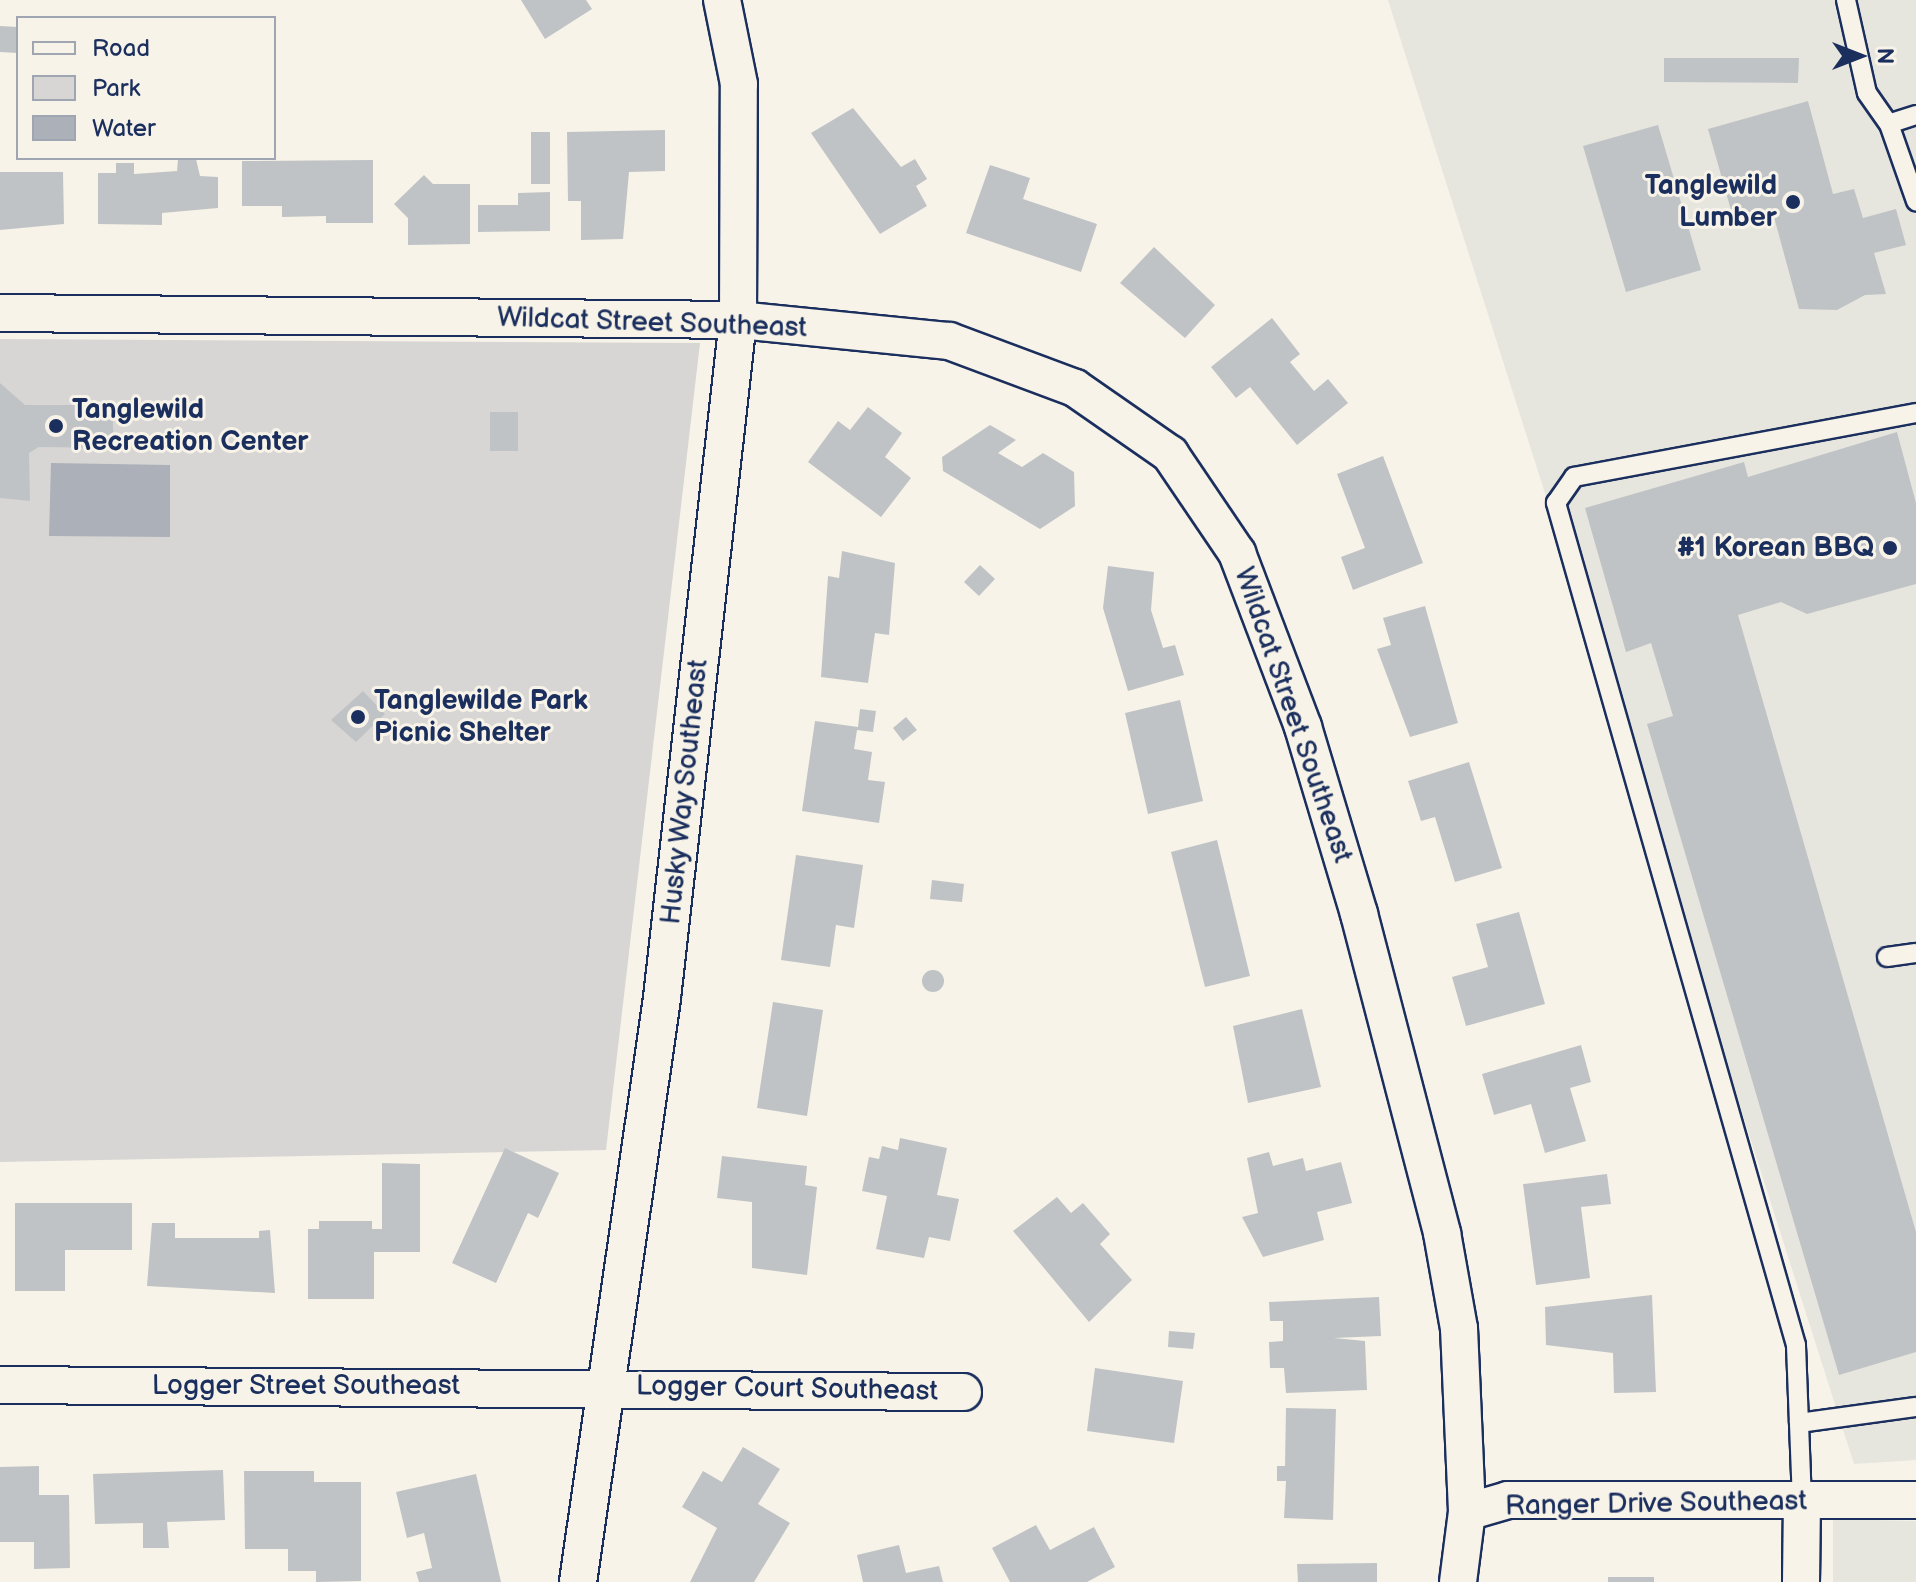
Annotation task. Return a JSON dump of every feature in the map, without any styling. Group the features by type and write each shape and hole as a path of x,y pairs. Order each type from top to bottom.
{"street":[{"name":"Husky Way Southeast","path":"578,1582 611,1387 738,320 739,84 722,0"},
{"name":"Wildcat Street Southeast","path":"0,313 738,320 949,341 1005,358 1110,408 1170,454 1203,496 1237,553 1303,727 1399,1060 1459,1328 1467,1512"},
{"name":"Logger Street Southeast","path":"0,1385 611,1387"},
{"name":"Logger Court Southeast","path":"611,1387 963,1392"},
{"name":"Ranger Drive Southeast","path":"1458,1582 1467,1512 1508,1500 1916,1500"},
{"path":"1801,1582 1802,1502"}],"lane":[{"path":"1846,0 1867,93 1889,124 1916,201"},
{"path":"1889,124 1916,115"},
{"path":"1802,1502 1796,1345 1556,503 1574,477 1916,413"},
{"path":"1887,957 1916,953"},
{"path":"1799,1423 1916,1407"}],"shaded area":[{"path":"1388,0 1916,0 1916,1460 1854,1464"},
{"path":"1833,1519 1916,1521 1916,1582 1833,1582"}],"green space":[{"path":"0,339 700,343 606,1150 0,1162"}],"water":[{"path":"51,463 170,465 170,537 49,536"}],"building":[{"path":"521,0 586,0 592,9 545,39"},
{"path":"0,26 16,27 16,53 0,52"},
{"path":"1664,58 1799,58 1798,83 1664,82"},
{"name":"Tanglewild Lumber","path":"1808,101 1833,194 1854,189 1863,218 1896,209 1906,245 1874,253 1886,294 1865,295 1837,310 1799,309 1774,217 1736,228 1708,129"},
{"path":"853,108 901,167 915,159 927,179 916,186 927,206 880,234 811,133"},
{"path":"1658,125 1701,270 1626,292 1583,146"},
{"path":"665,130 665,171 629,172 623,239 581,240 581,201 568,201 567,132"},
{"path":"531,132 550,132 550,184 531,184"},
{"path":"178,160 196,160 200,176 218,177 218,208 162,213 162,225 98,224 98,173 116,173 116,163 134,163 134,174 177,171"},
{"path":"373,160 373,223 326,223 326,216 282,217 282,206 242,206 242,161"},
{"path":"990,165 1030,178 1023,199 1097,224 1081,272 966,233"},
{"path":"0,172 63,172 64,224 0,230"},
{"path":"424,175 433,184 470,184 470,244 408,245 408,218 394,204"},
{"path":"550,192 550,231 478,232 478,205 518,205 518,193"},
{"path":"1154,247 1215,305 1185,338 1120,283"},
{"path":"1272,318 1300,354 1290,362 1314,391 1328,379 1348,403 1297,445 1250,387 1236,398 1211,367"},
{"name":"Tanglewild Recreation Center","path":"0,383 25,405 112,405 114,448 39,447 29,453 30,501 0,498"},
{"path":"868,407 902,433 885,457 911,478 881,517 808,462 838,421 850,430"},
{"path":"490,412 518,412 518,451 490,451"},
{"path":"990,425 1016,440 998,453 1022,467 1043,453 1074,472 1075,506 1040,529 943,471 942,457"},
{"path":"1897,432 1916,503 1916,584 1807,614 1781,602 1738,615 1916,1232 1916,1352 1839,1375 1647,724 1673,716 1651,643 1626,652 1585,508 1744,462 1748,477"},
{"path":"1383,456 1423,563 1353,590 1341,557 1365,548 1337,474"},
{"path":"842,551 895,563 889,635 875,633 868,683 821,677 828,576 839,578"},
{"path":"980,565 995,579 979,596 964,582"},
{"path":"1108,566 1154,572 1151,610 1163,648 1175,645 1184,675 1128,691 1103,608"},
{"path":"1425,606 1458,723 1410,737 1377,649 1391,645 1383,618"},
{"name":"Tanglewilde Park Picnic Shelter","path":"363,691 385,714 356,742 331,720"},
{"path":"1180,700 1203,801 1148,814 1125,713"},
{"path":"860,709 876,711 873,732 857,730 854,749 872,752 868,780 885,782 879,823 802,811 815,721 858,727"},
{"path":"906,717 917,730 903,741 893,728"},
{"path":"1469,762 1502,868 1455,882 1435,817 1421,821 1408,781"},
{"path":"1217,840 1250,976 1205,987 1171,852"},
{"path":"796,855 863,865 854,928 836,925 830,967 781,960"},
{"path":"932,880 964,884 962,902 930,899"},
{"path":"1519,912 1545,1004 1466,1026 1452,977 1488,967 1476,924"},
{"path":"933,970 941,973 944,981 941,989 933,992 925,989 922,981 925,973"},
{"path":"773,1002 823,1010 807,1116 757,1108"},
{"path":"1302,1009 1321,1087 1248,1103 1233,1026"},
{"path":"1581,1045 1591,1082 1570,1088 1586,1141 1545,1153 1531,1104 1494,1115 1482,1074"},
{"path":"900,1138 947,1148 937,1195 959,1199 950,1241 929,1237 924,1258 876,1249 887,1196 862,1191 869,1157 879,1159 882,1146 898,1150"},
{"path":"505,1148 559,1173 538,1218 528,1213 496,1283 452,1263"},
{"path":"1269,1152 1273,1166 1303,1158 1306,1171 1341,1162 1352,1203 1317,1212 1324,1240 1263,1257 1242,1217 1258,1213 1247,1158"},
{"path":"722,1156 807,1166 805,1185 817,1187 807,1275 752,1268 752,1202 717,1198"},
{"path":"382,1163 420,1164 420,1252 374,1252 374,1299 308,1299 308,1229 319,1229 319,1221 372,1221 372,1229 382,1229"},
{"path":"1607,1174 1611,1204 1581,1207 1590,1278 1536,1285 1523,1184"},
{"path":"1057,1197 1071,1213 1083,1203 1110,1234 1100,1244 1132,1280 1089,1322 1013,1231"},
{"path":"15,1203 132,1203 132,1250 65,1250 65,1291 15,1291"},
{"path":"152,1223 175,1223 175,1238 259,1238 259,1231 270,1230 275,1293 147,1286"},
{"path":"1652,1295 1656,1392 1614,1393 1613,1353 1546,1345 1545,1307"},
{"path":"1379,1297 1381,1336 1334,1338 1365,1341 1367,1390 1286,1393 1284,1368 1270,1368 1269,1342 1283,1341 1283,1321 1270,1321 1269,1302"},
{"path":"1169,1331 1195,1333 1193,1349 1168,1347"},
{"path":"1095,1368 1183,1381 1174,1443 1087,1431"},
{"path":"1286,1408 1336,1409 1333,1520 1284,1518 1286,1481 1277,1481 1277,1466 1285,1466"},
{"path":"743,1447 780,1469 758,1504 790,1523 754,1582 690,1582 717,1528 682,1507 703,1471 722,1482"},
{"path":"39,1466 39,1495 69,1495 70,1568 34,1569 34,1542 0,1542 0,1467"},
{"path":"223,1470 225,1520 167,1522 169,1548 143,1548 143,1523 95,1524 93,1474"},
{"path":"244,1471 314,1471 314,1482 361,1482 361,1581 316,1582 316,1571 288,1571 288,1549 245,1549"},
{"path":"476,1474 501,1582 419,1582 416,1572 432,1568 424,1533 407,1538 396,1492"},
{"path":"1036,1525 1050,1550 1094,1527 1115,1567 1087,1582 1010,1582 992,1548"},
{"path":"899,1545 906,1573 939,1566 943,1582 863,1582 857,1555"},
{"path":"1377,1563 1377,1582 1298,1582 1297,1564"},
{"path":"1608,1577 1654,1577 1654,1582 1608,1582"}],"place":[{"name":"Tanglewild Lumber","path":"1793,202"},
{"name":"Tanglewild Recreation Center","path":"56,426"},
{"name":"#1 Korean BBQ","path":"1890,548"},
{"name":"Tanglewilde Park Picnic Shelter","path":"358,717"}]}
